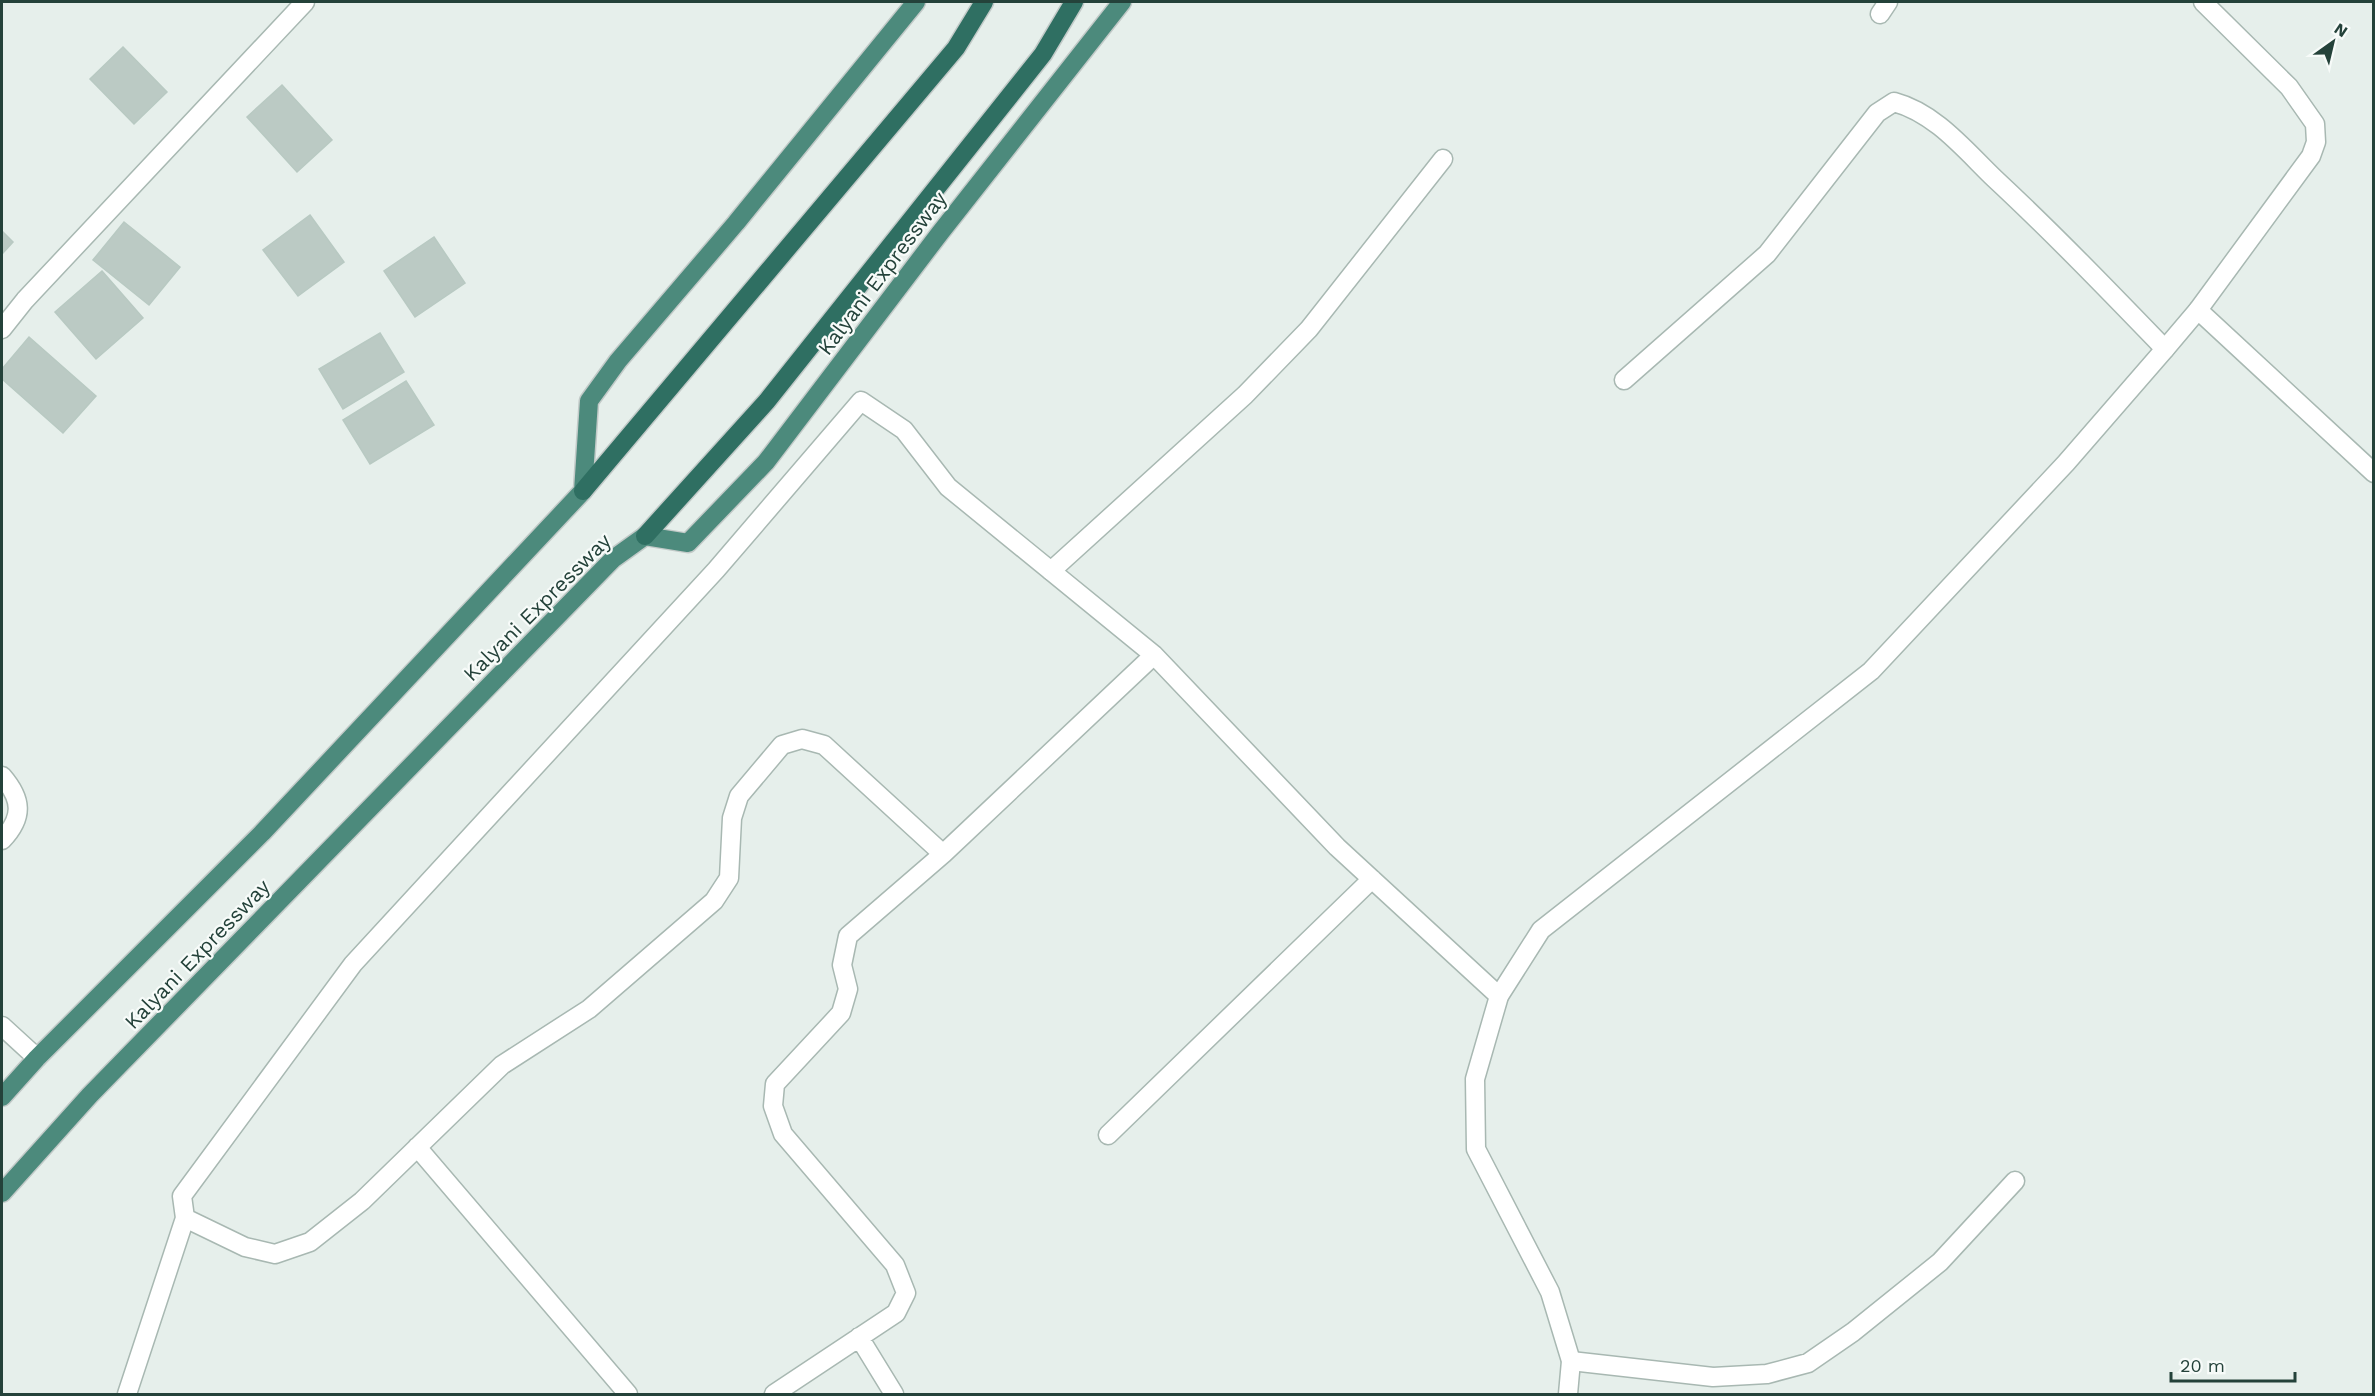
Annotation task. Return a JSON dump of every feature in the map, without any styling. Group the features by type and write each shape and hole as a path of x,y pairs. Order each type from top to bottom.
{"highway":[{"path":"583,491 589,401 618,362 736,223 916,2"},
{"path":"583,491 956,48 984,2"},
{"path":"645,536 774,391 1043,54 1074,2"},
{"name":"Kalyani Expressway","path":"2,1193 90,1095 613,559 645,536 688,543 766,462 940,233 1122,2"},
{"name":"Kalyani Expressway","path":"2,1096 37,1058 262,833 583,491"}],"street":[{"path":"2,329 25,300 305,2"},
{"path":"1568,1395 1571,1361 1550,1292 1476,1149 1475,1079 1499,996 1541,930 1871,671 2066,463 2165,349 2198,310 2312,156 2316,142 2314,124 2289,87 2203,2"},
{"path":"1624,380 1767,254 1877,113 1894,102 1915,108 1942,129 2048,228 2165,349"},
{"path":"1051,571 1245,395 1309,329 1443,159"},
{"path":"2198,310 2373,473"},
{"path":"127,1395 185,1218 182,1197 353,963 716,570 861,401 904,430 948,487 1154,654 1337,847 1499,996"},
{"path":"774,1395 896,1313 906,1293 895,1265 783,1134 773,1106 775,1084 842,1013 848,989 842,965 848,936 943,854 1154,654"},
{"path":"185,1218 245,1247 276,1254 310,1242 362,1201 502,1065 589,1009 714,900 729,878 732,818 739,796 782,745 802,739 824,746 943,854"},
{"path":"2,776 18,803 18,816 2,840"},
{"path":"1108,1135 1372,879"},
{"path":"2,1026 37,1058"},
{"path":"417,1148 628,1395"},
{"path":"1571,1361 1713,1377 1767,1374 1808,1363 1853,1332 1940,1262 2015,1181"},
{"path":"859,1337 894,1395"}],"building":[{"path":"123,47 167,92 134,124 90,79"},
{"path":"282,85 332,140 297,172 247,117"},
{"path":"310,215 344,262 298,296 263,250"},
{"path":"124,222 180,267 149,305 93,260"},
{"path":"2,231 13,242 2,254"},
{"path":"434,237 465,283 415,317 384,271"},
{"path":"102,271 143,318 96,359 55,312"},
{"path":"380,333 404,372 343,409 319,369"},
{"path":"29,337 96,396 63,433 2,379 2,369"},
{"path":"406,381 434,425 370,464 343,420"}]}
